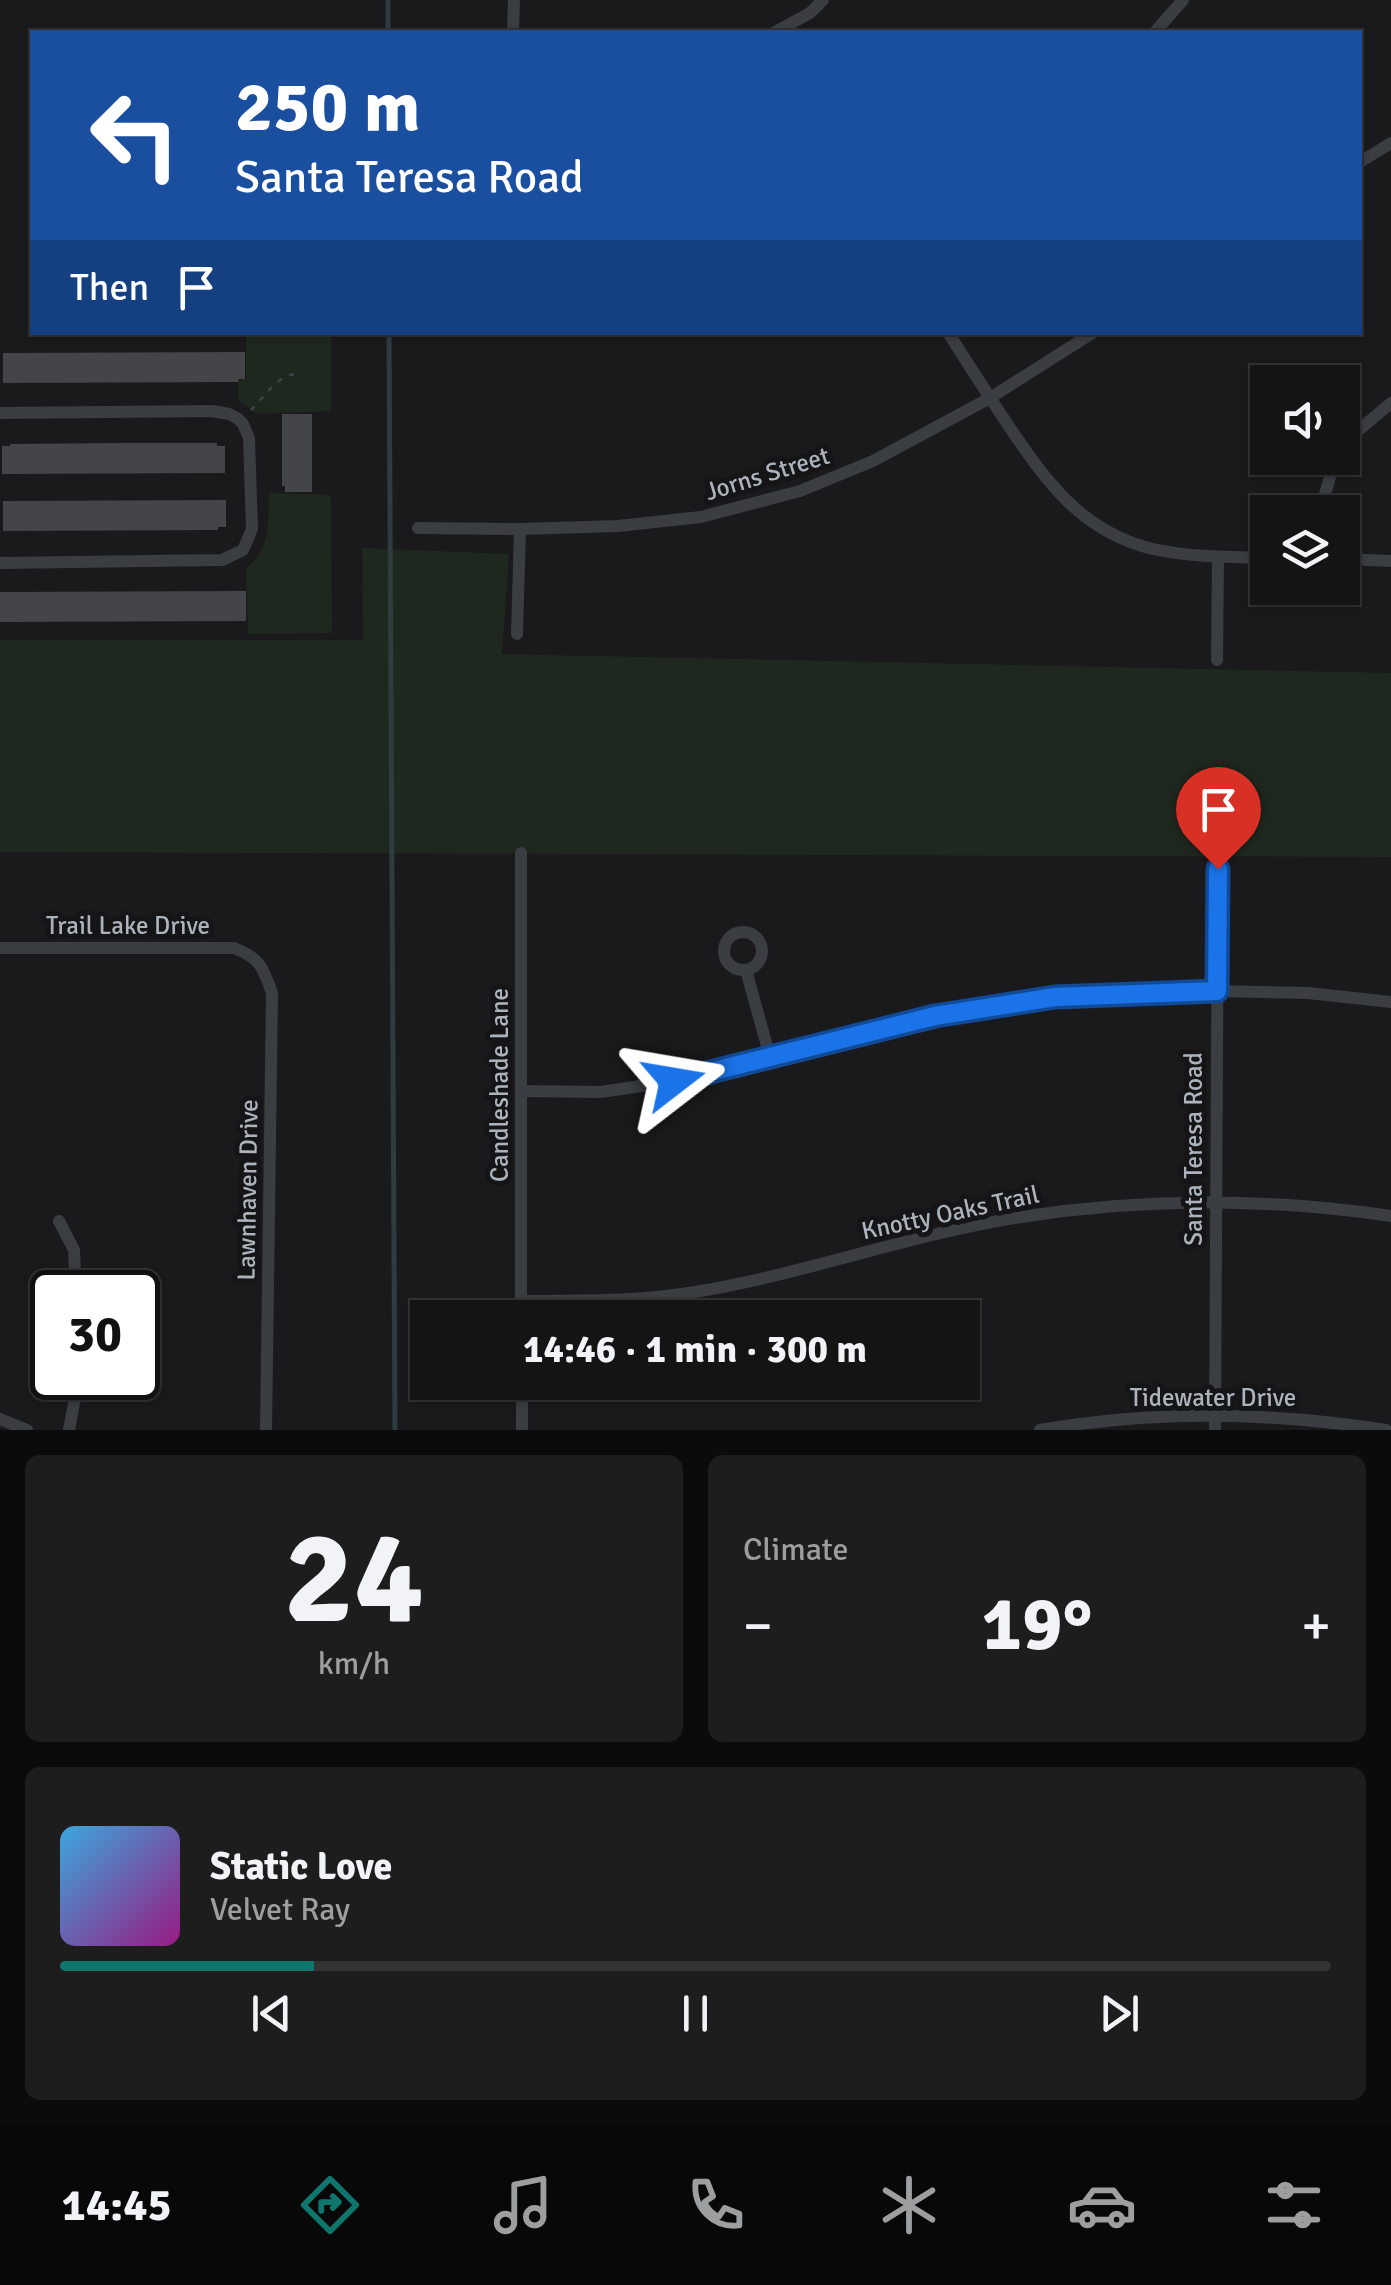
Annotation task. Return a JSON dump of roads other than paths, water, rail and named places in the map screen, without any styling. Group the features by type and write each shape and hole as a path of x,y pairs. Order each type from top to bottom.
{"street":[{"path":"513,30 514,0"},
{"path":"779,30 810,13 823,0"},
{"path":"1157,30 1183,0"},
{"path":"1362,161 1391,143"},
{"path":"950,335 1039,471 1077,512 1127,540 1152,548 1250,557"},
{"name":"Jorns Street","path":"418,528 520,530 618,526 701,517 800,490 873,461 990,398 1089,335"},
{"path":"1360,429 1391,404"},
{"path":"0,413 229,414 247,431 251,446 252,529 247,544 231,558 211,561 0,563"},
{"path":"517,634 520,530"},
{"path":"1217,660 1218,556"},
{"path":"1360,559 1391,560"},
{"name":"Candleshade Lane","path":"521,853 522,1300"},
{"name":"Santa Teresa Road","path":"1215,1423 1218,869"},
{"name":"Trail Lake Drive","path":"0,948 234,948 254,956"},
{"name":"Lawnhaven Drive","path":"254,956 272,992 266,1430"},
{"path":"746,970 770,1057"},
{"path":"521,1090 600,1092 674,1081 935,1016 1055,997 1217,991 1308,993 1391,1002"},
{"name":"Knotty Oaks Trail","path":"614,1300 736,1285 1019,1217 1119,1206 1216,1202 1329,1208 1391,1216"},
{"path":"59,1221 74,1250 75,1270"},
{"path":"69,1430 74,1400"},
{"path":"522,1400 522,1430"},
{"name":"Tidewater Drive","path":"1040,1430 1145,1416 1215,1423 1287,1418 1386,1430"},
{"path":"0,1419 27,1430"}],"waterway":[{"path":"388,0 388,30"},
{"path":"389,335 395,1430"}]}
